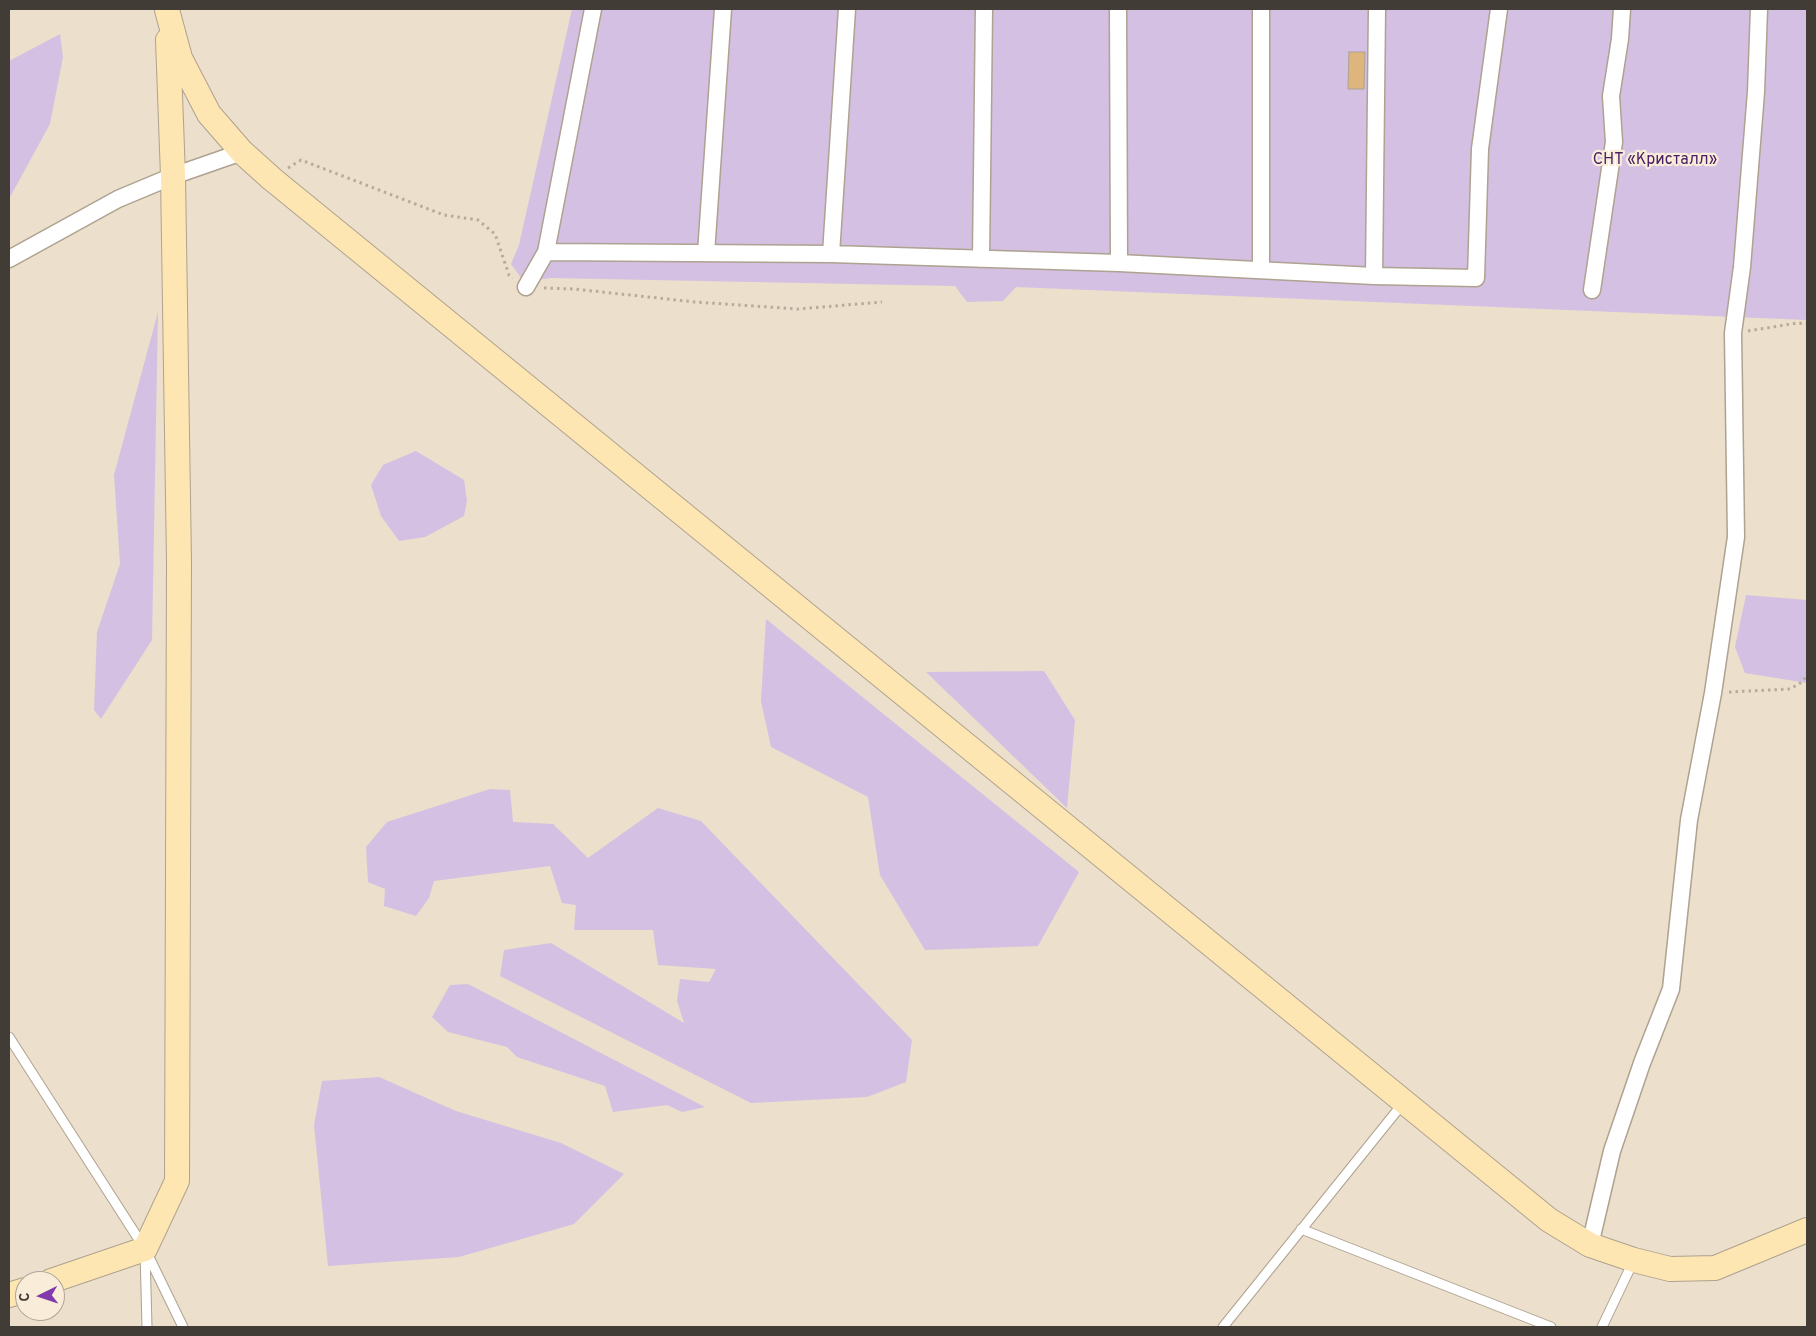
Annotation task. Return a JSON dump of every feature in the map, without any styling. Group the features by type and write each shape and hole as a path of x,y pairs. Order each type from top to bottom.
{"main road":[{"path":"167,10 180,58 209,114 242,152 1550,1220 1590,1245 1634,1260 1670,1269 1715,1268 1807,1230"},
{"path":"65,1276 145,1250 177,1181 179,562 173,176 167,10"}],"street":[{"path":"526,287 546,252 593,9"},
{"path":"706,253 723,9"},
{"path":"831,254 847,9"},
{"path":"981,259 984,9"},
{"path":"1118,9 1119,262"},
{"path":"1261,9 1261,269"},
{"path":"1374,276 1377,9"},
{"path":"546,252 831,254 1119,262 1374,276 1476,278 1480,149 1499,9"},
{"path":"1592,290 1614,142 1611,96 1620,39 1622,9"},
{"path":"1590,1245 1612,1151 1642,1063 1671,989 1689,820 1714,693 1736,537 1733,333 1742,267 1756,92 1759,9"},
{"path":"9,259 118,199 173,176 242,152"}],"lane":[{"path":"9,1037 145,1250 183,1327"},
{"path":"1223,1327 1404,1102"},
{"path":"1301,1229 1551,1327"},
{"path":"145,1250 147,1327"},
{"path":"1602,1327 1634,1260"}],"path":[{"path":"1733,333 1807,324"},
{"path":"1714,693 1790,689 1802,682 1807,675"}],"green space":[{"name":"СНТ «Кристалл»","path":"572,9 1807,9 1807,320 1016,287 1003,301 967,302 955,286 551,278 524,282 511,264 519,245"},
{"path":"60,34 63,57 50,124 9,199 9,61"},
{"path":"158,312 152,640 101,719 94,710 97,632 120,564 114,475"},
{"path":"416,451 464,480 467,501 464,516 425,537 399,541 381,516 371,485 383,465"},
{"path":"1746,595 1807,600 1807,683 1745,673 1735,647"},
{"path":"766,619 1079,872 1038,946 925,950 880,875 868,797 771,747 761,701"},
{"path":"1044,671 1075,720 1067,808 926,672"},
{"path":"490,789 510,790 513,822 553,824 588,858 658,808 701,821 912,1040 906,1082 867,1097 751,1103 500,976 504,950 551,943 684,1023 677,1001 680,979 709,982 716,969 658,965 653,930 574,930 576,905 562,903 550,866 434,881 429,898 416,916 384,906 385,889 368,882 366,847 387,822"},
{"path":"468,984 705,1107 682,1112 667,1105 613,1112 605,1086 517,1057 507,1047 448,1032 432,1017 450,985"},
{"path":"379,1077 456,1111 561,1143 624,1174 574,1224 459,1257 328,1266 314,1125 322,1081"}],"building":[{"path":"1349,52 1365,52 1364,89 1348,89"}]}
